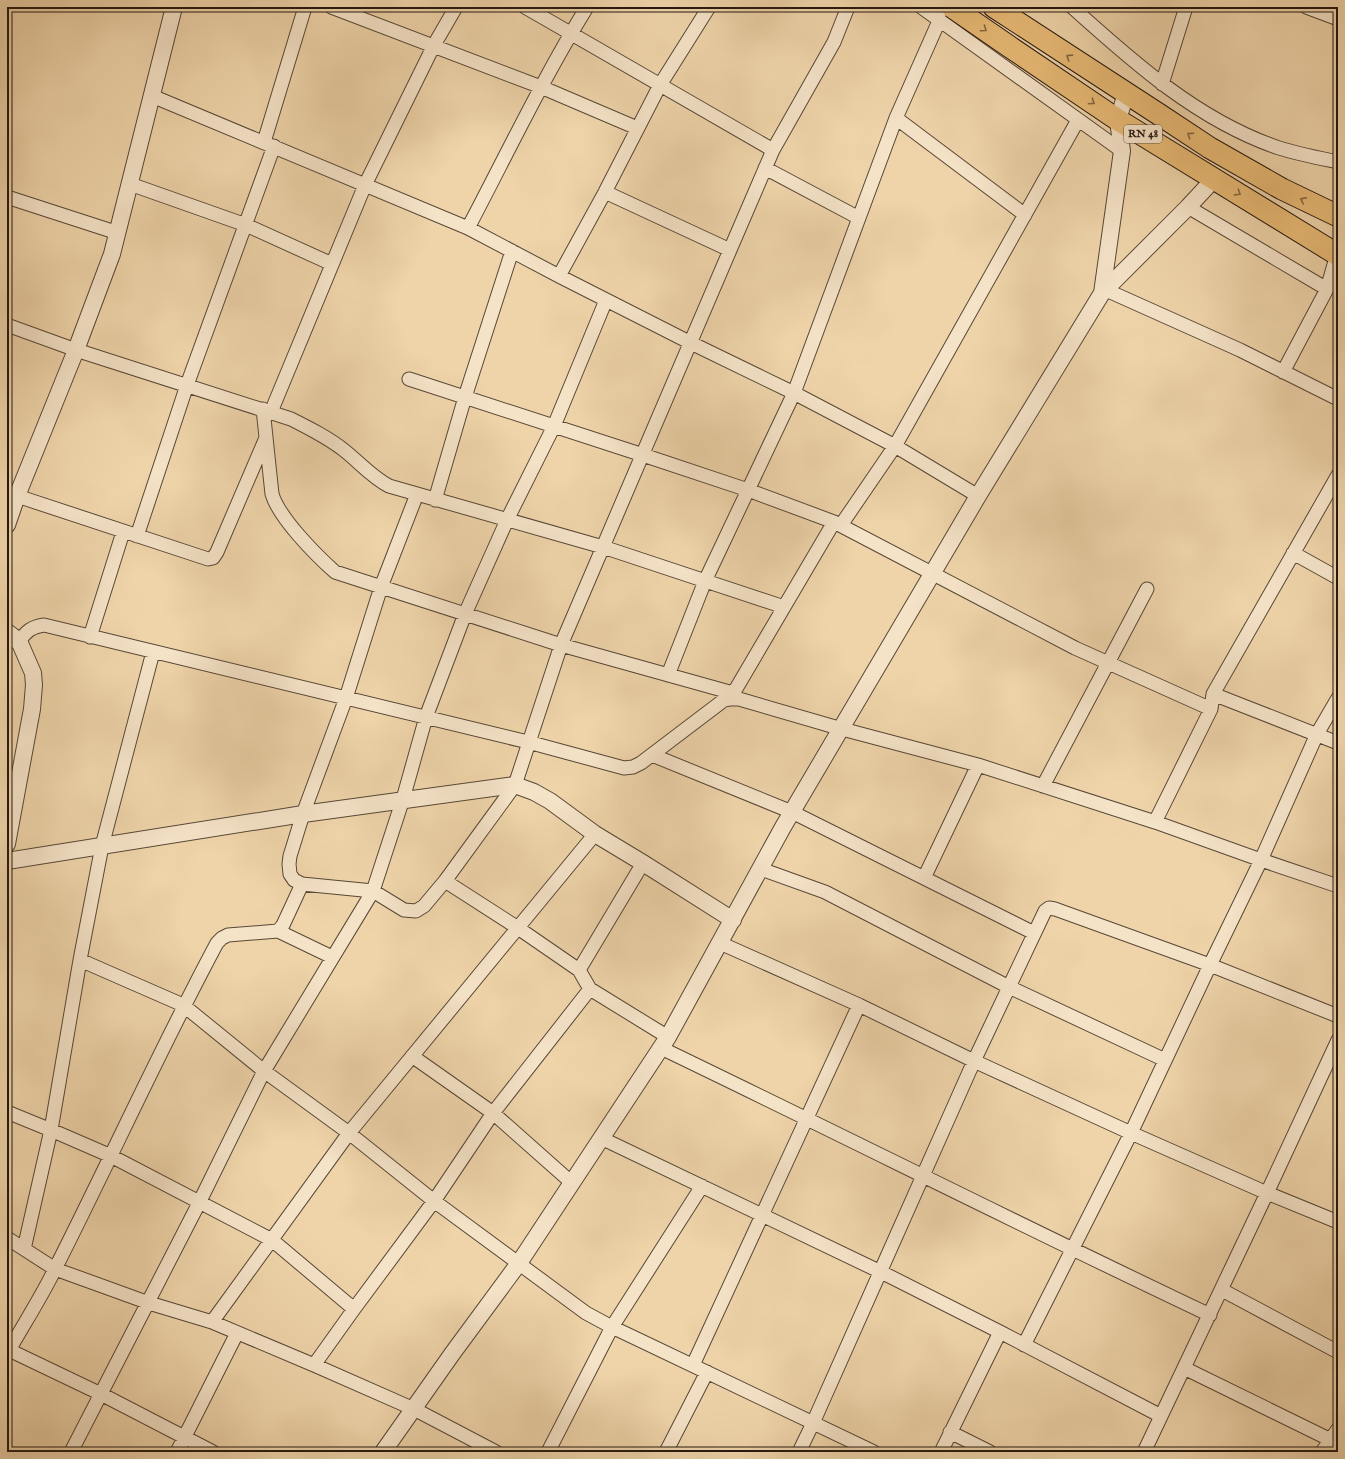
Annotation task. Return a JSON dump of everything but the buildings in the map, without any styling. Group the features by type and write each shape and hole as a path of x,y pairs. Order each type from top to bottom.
{"highway":[{"name":"RN 48","path":"994,7 1210,148 1282,189 1338,216"},
{"name":"RN 48","path":"946,14 1010,47 1118,120 1215,178 1337,255"}],"street":[{"path":"7,525 12,496 76,350 112,254 174,7"},
{"path":"137,536 187,385 246,225 305,7"},
{"path":"331,7 541,87 637,128"},
{"path":"456,7 434,45 365,185 267,411 266,439 272,494 275,505 320,558 335,572 561,645 668,675 739,699 842,729 978,765 1154,822 1338,886"},
{"path":"525,7 773,150"},
{"path":"468,228 570,33 587,7"},
{"path":"559,276 605,192 660,85 709,7"},
{"path":"417,494 381,587 346,698 303,814 289,864 290,874 294,880 302,884 373,891 404,910 416,911 424,906 445,881 514,784 561,645 690,343 773,150 834,42 848,7"},
{"path":"921,7 946,14"},
{"path":"939,7 1078,120 1122,151"},
{"path":"1072,7 1128,58 1162,84 1220,121 1244,134 1279,148 1338,162"},
{"path":"1162,84 1186,7"},
{"path":"1306,7 1338,19"},
{"path":"668,675 705,581 794,393 896,118 946,14"},
{"path":"1104,292 1122,151 1118,120 1126,93"},
{"path":"152,96 468,228 690,343 794,393 895,446 978,496"},
{"path":"896,118 1025,215"},
{"path":"7,844 11,795 33,702 34,685 32,673 11,638 34,627 44,625 528,742 624,768 633,767 642,763 706,713 732,696 784,607 837,523 895,446 1078,120"},
{"path":"766,168 859,218"},
{"path":"383,1452 519,1263 664,1043 792,812 978,496 1104,292 1215,178"},
{"path":"130,184 246,225 332,264"},
{"path":"605,192 730,250"},
{"path":"7,197 118,232"},
{"path":"1188,207 1327,289"},
{"path":"435,500 464,397 512,251"},
{"path":"1283,372 1327,289 1337,255"},
{"path":"1104,292 1240,350 1338,399"},
{"path":"71,1452 149,1303 264,1071 373,891 403,800 426,717 465,614 507,520 554,426 606,300"},
{"path":"7,325 76,350 291,419 344,450 374,476 389,486 603,547 784,607"},
{"path":"409,379 643,454 748,490 837,523 1074,648 1211,709"},
{"path":"12,496 208,560 213,558 217,552 266,439"},
{"path":"1154,822 1211,709 1213,694 1338,475"},
{"path":"90,637 123,532"},
{"path":"1293,553 1338,578"},
{"path":"1043,786 1147,588"},
{"path":"24,1249 51,1130 80,960 102,846 153,652"},
{"path":"1213,694 1338,743"},
{"path":"1024,1345 1131,1133 1261,860 1317,734 1338,698"},
{"path":"652,755 792,812 1034,933"},
{"path":"924,878 978,765"},
{"path":"7,861 303,814 514,784 534,792 550,801 595,834 643,862 732,920"},
{"path":"212,1322 349,1133 595,834"},
{"path":"579,970 643,862"},
{"path":"761,869 830,894 1009,988 1166,1060"},
{"path":"445,881 518,928 579,970 590,989 664,1043 923,1177 1210,1315"},
{"path":"278,931 302,884"},
{"path":"799,1452 974,1061 1045,911 1052,908 1210,965 1338,1016"},
{"path":"213,1452 101,1394 8,1352 55,1269 183,1005 217,943 228,935 278,931 332,957"},
{"path":"720,943 859,1005 974,1061 1131,1133 1267,1193 1338,1222"},
{"path":"80,960 183,1005 264,1071 349,1133 434,1201 586,1313 612,1327 874,1452"},
{"path":"314,1365 354,1308 434,1201 493,1113 590,989"},
{"path":"693,1365 859,1005"},
{"path":"1145,1452 1338,1040"},
{"path":"412,1056 493,1113 572,1183"},
{"path":"7,1112 111,1156 272,1240 354,1308"},
{"path":"601,1138 880,1272 1000,1332 1161,1416"},
{"path":"548,1452 612,1327 702,1186"},
{"path":"7,1238 55,1269 149,1303 212,1322 414,1409 496,1452"},
{"path":"1222,1290 1338,1352"},
{"path":"941,1452 1000,1332"},
{"path":"177,1452 237,1333"},
{"path":"1184,1368 1336,1438 1322,1452"},
{"path":"666,1452 707,1372"},
{"path":"950,1432 990,1452"}]}
